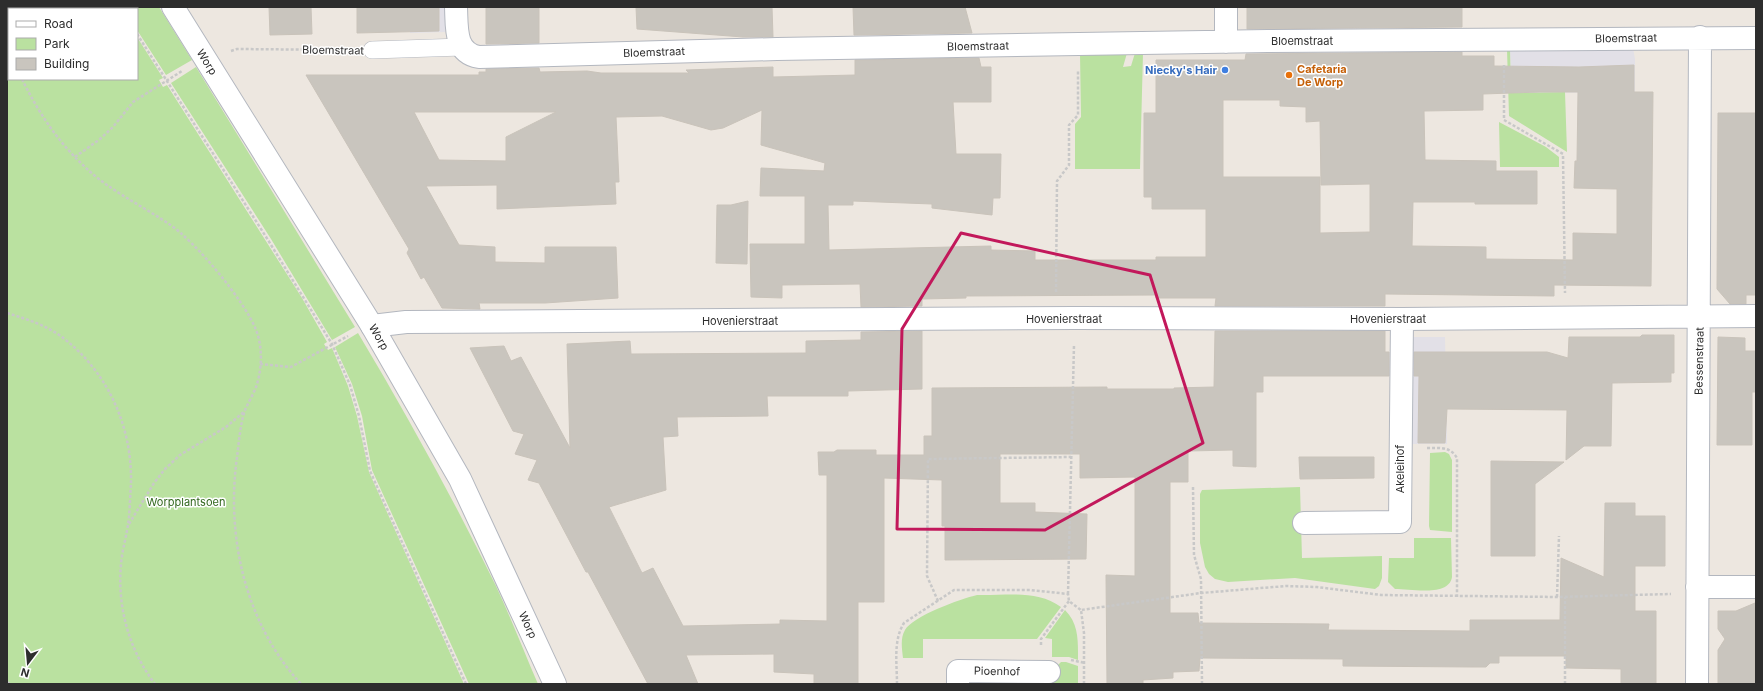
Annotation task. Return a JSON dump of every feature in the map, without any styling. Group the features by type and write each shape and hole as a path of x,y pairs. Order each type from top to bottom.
{"street":[{"name":"Worp","path":"173,7 372,326 460,479 555,684"},
{"path":"456,7 457,35 462,47"},
{"path":"1226,7 1226,42"},
{"name":"Bloemstraat","path":"462,47 469,54 483,57 778,49 1077,44 1700,37 1756,38"},
{"name":"Bessenstraat","path":"1697,684 1700,37"},
{"name":"Hovenierstraat","path":"372,326 406,322 1066,318 1402,319 1756,316"},
{"name":"Akeleihof","path":"1304,523 1400,522 1402,319"},
{"path":"1697,587 1756,587"},
{"name":"Pioenhof","path":"958,684 958,671 1045,672"}],"lane":[{"name":"Bloemstraat","path":"372,50 462,47"}],"path":[{"path":"138,36 268,240 332,344 350,385 359,416 370,471 466,684"},
{"path":"1504,39 1504,120 1563,154 1565,318"},
{"path":"1045,672 1041,639 1069,601 1071,457 1066,318 1057,181 1069,165 1069,125 1078,115 1077,44"},
{"name":"Bloemstraat","path":"204,58 237,49 372,50"},
{"path":"22,80 36,107 58,138 75,157 103,182 172,226 189,240 220,275 247,312 256,330 260,347 260,364 257,385 245,411 236,461 233,502 239,558 248,591 266,632 280,656 301,684"},
{"path":"75,157 100,139 113,127 133,102 166,80"},
{"path":"7,313 34,321 62,337 84,356 103,380 117,407 126,434 131,482 128,525 121,566 121,596 129,637 142,668 155,684"},
{"path":"260,364 291,367 349,335"},
{"path":"128,525 154,483 165,469 180,455 226,428 245,411"},
{"path":"1400,447 1446,448 1453,451 1457,458 1457,597"},
{"path":"938,601 927,576 928,459 1071,457"},
{"path":"1194,486 1194,555 1201,579 1202,684"},
{"path":"1557,597 1559,536"},
{"path":"1069,601 1081,610 1201,593 1286,586 1324,588 1381,595 1457,597 1565,597 1677,594 1697,587"},
{"path":"897,684 899,631 904,623 954,590 1030,590 1068,594"},
{"path":"1565,597 1565,684"},
{"path":"1081,610 1084,633 1084,684"}],"highlighted area":[{"path":"961,233 1150,275 1203,443 1045,530 897,529 902,329"}],"shaded area":[{"path":"409,7 445,7 445,32 410,33"},
{"path":"1633,48 1635,59 1635,92 1511,93 1510,49"},
{"path":"1410,337 1445,337 1447,444 1410,444"}],"green space":[{"name":"Worpplantsoen","path":"7,7 117,7 118,8 8,8 8,80 138,80 138,39 163,78 159,80 163,87 167,85 302,298 327,342 324,344 328,350 332,348 348,386 357,416 369,472 464,684 7,684"},
{"path":"122,7 159,7 192,60 166,75 138,32 138,8"},
{"path":"1507,49 1510,49 1511,93 1565,92 1567,152 1509,116"},
{"path":"1127,53 1123,67 1131,66 1135,53 1143,53 1140,169 1075,169 1075,124 1081,117 1080,54"},
{"path":"196,67 355,327 332,340 271,239 171,83"},
{"path":"1499,122 1546,147 1559,157 1559,167 1500,167"},
{"path":"358,333 412,426 464,522 507,610 538,684 469,684 372,470 362,416 352,384 335,347"},
{"path":"1445,452 1449,454 1452,460 1452,532 1430,530 1429,526 1430,453"},
{"path":"1300,487 1302,558 1382,556 1382,578 1379,586 1375,589 1295,578 1228,582 1215,579 1209,574 1205,567 1200,543 1200,494 1202,490"},
{"path":"1414,538 1451,538 1452,577 1449,583 1444,587 1437,590 1395,589 1388,582 1389,558 1414,558"},
{"path":"1010,594 1031,596 1052,601 1061,607 1037,639 923,639 923,658 903,658 903,633 917,619 960,600 977,595"},
{"path":"1065,610 1070,615 1077,633 1078,660 1069,657 1052,657 1052,639 1045,638"},
{"path":"1061,662 1078,666 1078,684 1052,684 1053,670"}],"building":[{"path":"269,7 311,7 312,34 270,35"},
{"path":"357,7 439,7 439,31 357,33"},
{"path":"486,7 539,7 539,43 486,44"},
{"path":"636,7 772,7 773,37 743,37 637,29"},
{"path":"853,7 965,7 972,33 854,35"},
{"path":"1247,7 1462,7 1462,27 1247,29"},
{"path":"1462,52 1462,56 1494,56 1494,66 1579,67 1634,65 1634,92 1653,92 1651,286 1554,285 1554,296 1385,294 1385,306 1215,306 1216,298 1156,298 1156,295 966,296 966,298 922,299 922,306 861,307 860,284 782,285 782,298 751,297 750,244 805,244 805,196 760,196 761,168 824,171 825,163 761,145 762,110 723,128 711,130 662,116 616,117 619,182 615,182 616,204 497,209 497,185 426,186 459,245 495,247 495,262 545,263 545,247 616,247 618,298 545,303 479,303 480,309 442,308 424,277 421,279 407,253 409,249 306,75 479,75 479,72 486,72 486,69 539,68 540,72 587,71 601,73 689,73 686,70 773,67 773,77 855,75 855,60 979,58 981,67 991,67 991,102 953,102 956,154 1001,154 1000,198 993,198 992,215 932,208 932,204 853,201 853,205 828,205 829,250 991,246 991,250 1035,251 1035,260 1156,260 1156,257 1206,257 1206,209 1152,209 1152,197 1144,197 1144,113 1156,113 1156,60 1245,60 1246,54","holes":["1578,92 1577,161 1575,161 1574,188 1617,189 1617,234 1573,233 1573,260 1486,259 1486,247 1412,246 1413,202 1537,204 1537,171 1496,171 1496,161 1425,160 1424,111 1483,110 1483,94","1223,100 1280,100 1280,106 1306,107 1306,122 1320,121 1321,185 1370,184 1370,232 1320,233 1320,177 1223,177","414,112 556,112 506,137 506,161 439,160"]},
{"path":"1718,113 1756,113 1756,295 1746,295 1746,304 1730,304 1717,289"},
{"path":"748,201 747,264 716,263 717,205 731,205"},
{"path":"922,331 922,389 848,391 848,396 767,396 768,416 677,417 678,436 663,437 666,490 609,507 642,573 653,568 683,626 780,624 780,620 827,621 827,475 819,475 818,452 834,452 837,450 876,450 876,455 924,455 924,436 932,436 932,388 1107,387 1107,389 1174,389 1214,387 1215,331 1385,331 1385,352 1389,352 1389,376 1263,376 1263,392 1256,392 1256,467 1233,466 1233,450 1188,451 1188,482 1170,482 1170,613 1198,613 1199,623 1329,624 1328,630 1470,631 1470,620 1560,620 1561,558 1604,577 1605,503 1635,503 1635,516 1665,516 1665,566 1635,566 1635,611 1656,611 1656,684 1621,684 1621,669 1566,668 1566,656 1499,656 1499,663 1490,663 1486,667 1343,666 1343,659 1200,658 1199,671 1173,672 1173,678 1143,680 1143,684 1107,684 1106,575 1135,576 1135,477 1080,478 1080,454 1000,454 1000,503 1035,503 1035,512 1087,514 1086,559 945,560 945,526 942,526 942,480 884,478 884,602 858,602 858,684 814,684 814,674 774,672 774,654 686,655 698,684 648,684 539,483 528,480 537,460 515,454 524,434 513,431 470,348 504,346 511,361 521,357 570,448 567,344 630,341 631,354 806,353 806,341 861,340 861,332"},
{"path":"1642,335 1674,335 1674,373 1671,373 1671,382 1612,383 1611,446 1584,446 1566,460 1567,410 1447,409 1445,443 1418,443 1419,376 1414,376 1414,352 1547,352 1568,358 1569,337 1640,337"},
{"path":"1718,337 1745,338 1745,351 1756,351 1756,392 1752,392 1752,445 1717,445"},
{"path":"1299,457 1374,457 1374,478 1300,479"},
{"path":"1491,461 1564,462 1535,484 1535,556 1491,556"},
{"path":"1755,603 1755,684 1718,684 1718,650 1725,639 1718,629 1718,611 1736,611"}],"place":[{"name":"Niecky's Hair","path":"1225,70"},
{"name":"Cafetaria De Worp","path":"1289,75"}]}
